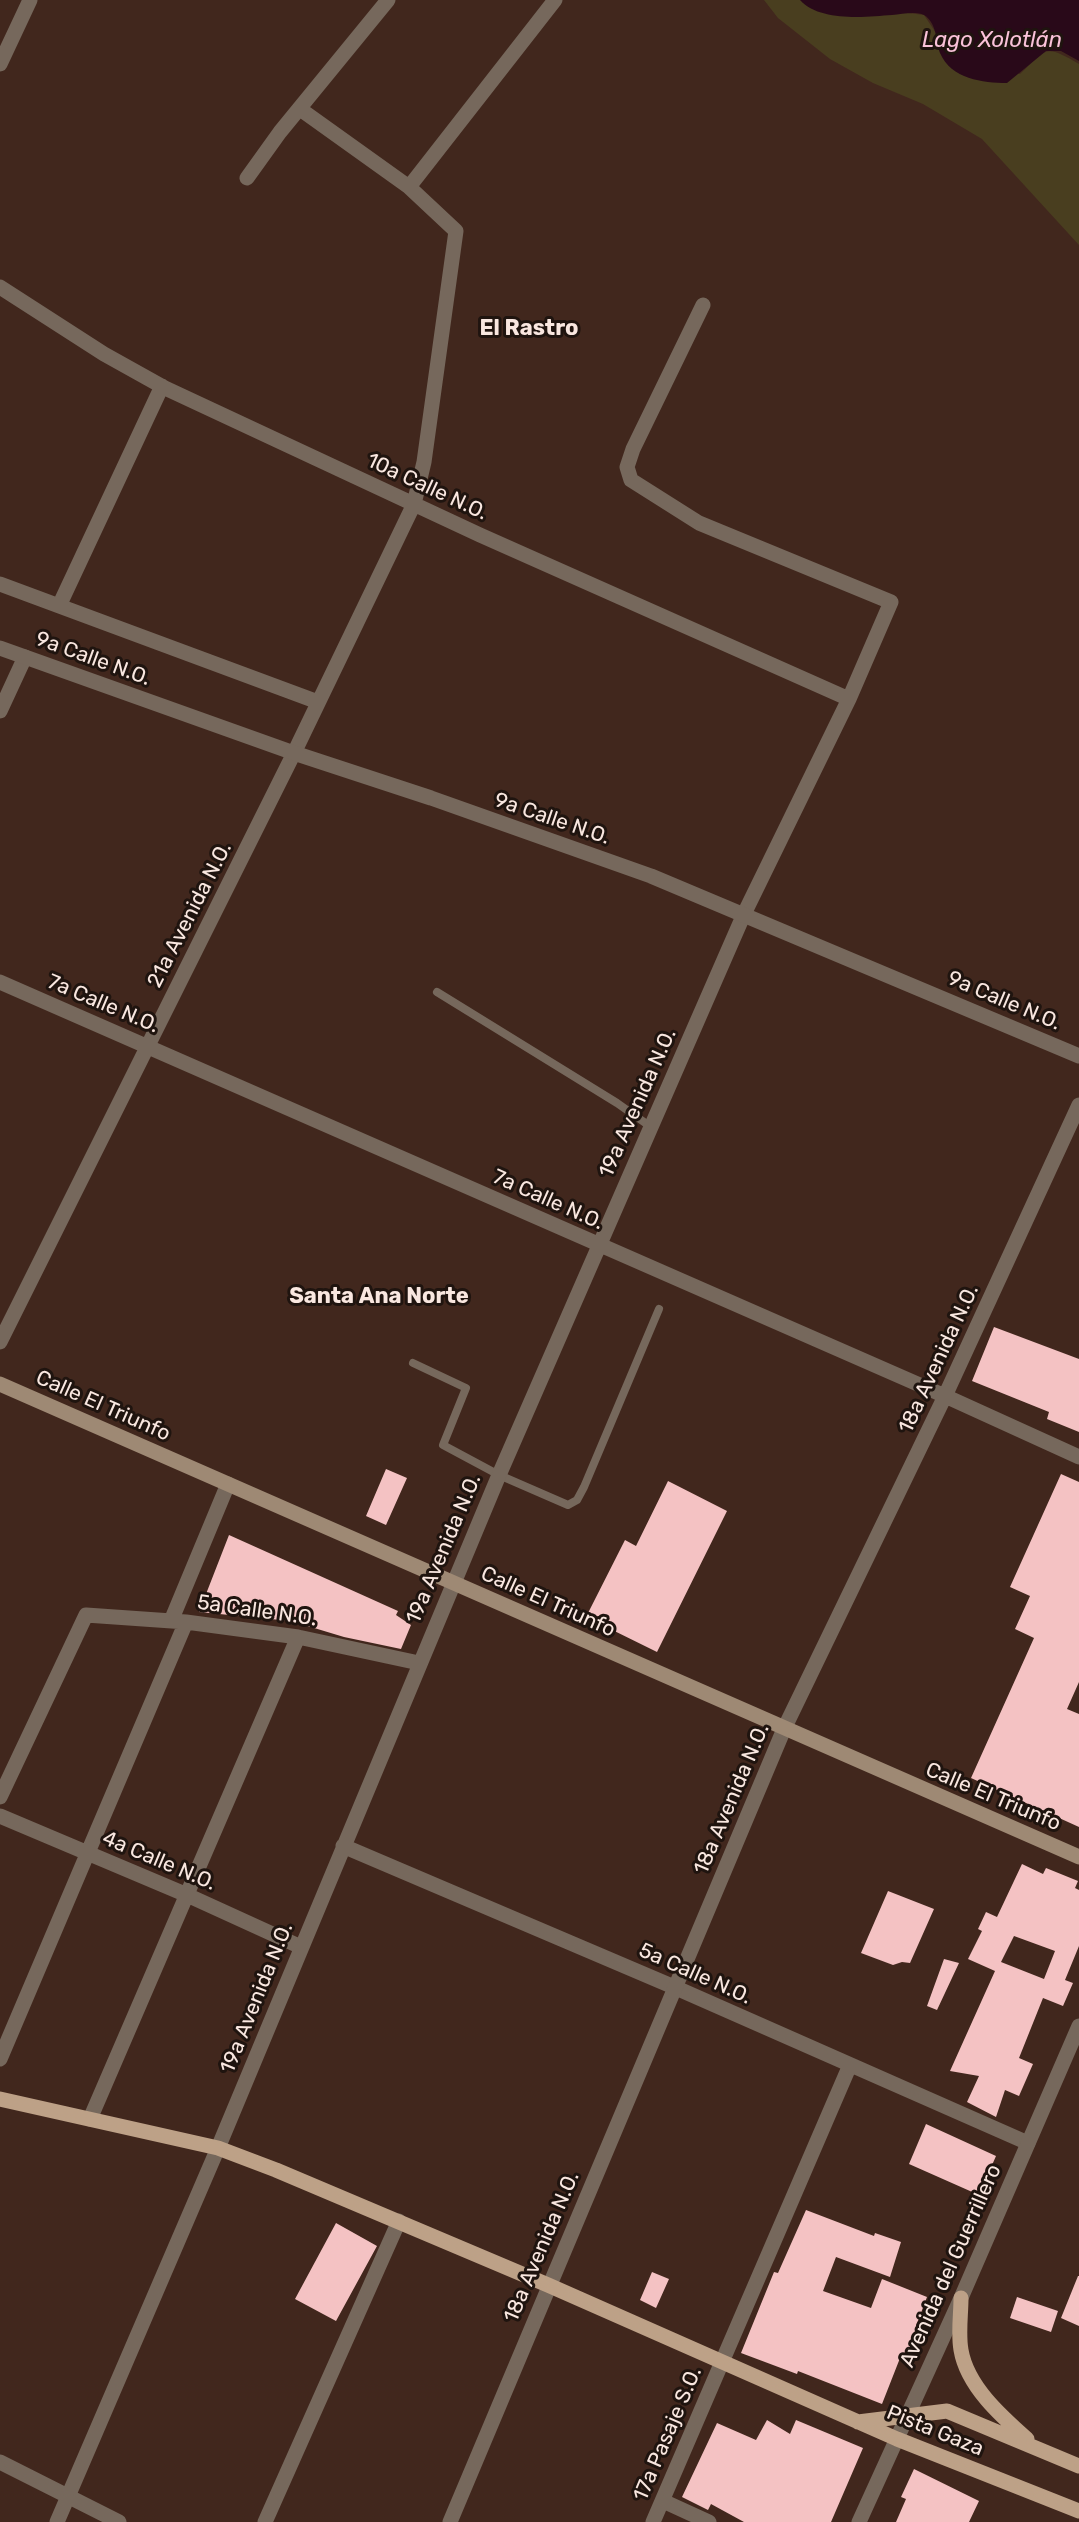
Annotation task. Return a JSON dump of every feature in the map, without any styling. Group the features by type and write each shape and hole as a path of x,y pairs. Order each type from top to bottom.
{"main road":[{"name":"Calle El Triunfo","path":"0,1384 1079,1857"},
{"path":"0,2099 218,2148 399,2221 858,2422"},
{"path":"961,2298 960,2337 966,2365 993,2407 1036,2447"},
{"name":"Pista Gaza","path":"858,2422 947,2411 1079,2466"},
{"name":"Pista Gaza","path":"858,2422 1079,2511"}],"street":[{"path":"0,64 30,0"},
{"path":"247,178 280,132 388,0"},
{"path":"300,109 409,187 555,0"},
{"name":"21a Avenida N.O.","path":"0,1342 294,753 414,504 424,462 456,231 409,187"},
{"name":"10a Calle N.O.","path":"0,287 104,354 162,386 414,504 849,699"},
{"name":"19a Avenida N.O.","path":"57,2522 218,2148 452,1583 744,914 849,699 891,602 699,523 631,480 627,467 633,449 703,305"},
{"path":"59,606 162,386"},
{"path":"0,584 318,702"},
{"name":"9a Calle N.O.","path":"0,648 294,753 431,798 651,876 1079,1056"},
{"path":"0,711 25,657"},
{"name":"7a Calle N.O.","path":"0,982 945,1396 1079,1457"},
{"name":"18a Avenida N.O.","path":"450,2522 784,1729 945,1396 1079,1106"},
{"path":"0,2059 87,1853 178,1622 228,1484"},
{"name":"5a Calle N.O.","path":"0,1797 86,1615 178,1622 298,1637 419,1663"},
{"path":"90,2119 298,1637"},
{"name":"4a Calle N.O.","path":"0,1816 187,1895 301,1947"},
{"name":"5a Calle N.O.","path":"343,1846 674,1987 1028,2143"},
{"name":"Avenida del Guerrillero","path":"859,2522 961,2298 1079,2026"},
{"name":"17a Pasaje S.O.","path":"653,2522 850,2066"},
{"path":"265,2522 399,2221"},
{"path":"0,2462 119,2522"},
{"path":"663,2501 709,2522"}],"lane":[{"path":"437,992 617,1103 651,1127"},
{"path":"413,1363 466,1388 443,1445 499,1475 568,1505 577,1500 659,1309"}],"shaded area":[{"path":"764,0 805,0 924,15 936,33 940,52 1020,74 1047,52 1059,53 1079,64 1079,245 982,139 923,104 873,83 830,59 778,18"}],"water":[{"name":"Lago Xolotlán","path":"800,0 1079,0 1079,61 1061,51 1046,51 1007,83 978,80 960,74 945,62 940,53 934,27 924,15 913,13 869,17 831,15 819,12"}],"building":[{"path":"994,1327 1079,1359 1079,1432 1047,1419 1049,1412 972,1381"},
{"path":"386,1469 407,1478 386,1525 366,1516"},
{"path":"1061,1474 1079,1482 1079,1682 1067,1709 1079,1714 1079,1827 971,1778 1034,1638 1015,1629 1030,1596 1010,1587"},
{"path":"668,1481 727,1511 657,1652 586,1617 625,1540 636,1546"},
{"path":"229,1535 398,1611 396,1615 411,1625 401,1649 344,1637 291,1621 199,1612"},
{"path":"1022,1864 1043,1874 1046,1868 1078,1881 1075,1888 1079,1890 1079,1946 1065,1980 1073,1983 1063,2006 1043,1998 1019,2058 1033,2064 1019,2096 1005,2090 996,2117 967,2102 979,2076 950,2071 995,1971 968,1959 982,1931 978,1929 986,1912 997,1917","holes":["1014,1936 1055,1951 1044,1979 1001,1962"]},
{"path":"888,1891 934,1909 910,1963 902,1962 893,1965 861,1953"},
{"path":"944,1959 959,1963 937,2010 927,2006"},
{"path":"926,2124 996,2156 979,2195 909,2164"},
{"path":"806,2210 874,2236 875,2233 901,2242 890,2277 836,2257 823,2291 871,2308 882,2279 927,2297 916,2326 920,2328 909,2356 902,2353 882,2404 798,2371 797,2374 741,2353 774,2272 778,2273"},
{"path":"336,2223 377,2246 336,2321 295,2299"},
{"path":"652,2272 669,2279 656,2308 640,2300"},
{"path":"1079,2276 1079,2326 1061,2318"},
{"path":"1017,2297 1058,2311 1051,2332 1010,2318"},
{"path":"767,2420 790,2434 796,2420 863,2448 831,2522 744,2522 711,2504 708,2510 682,2497 717,2423 756,2440"},
{"path":"914,2469 979,2501 969,2522 896,2522 906,2499 901,2497"}],"district":[{"name":"El Rastro","path":"529,329"},
{"name":"Santa Ana Norte","path":"379,1297"}]}
